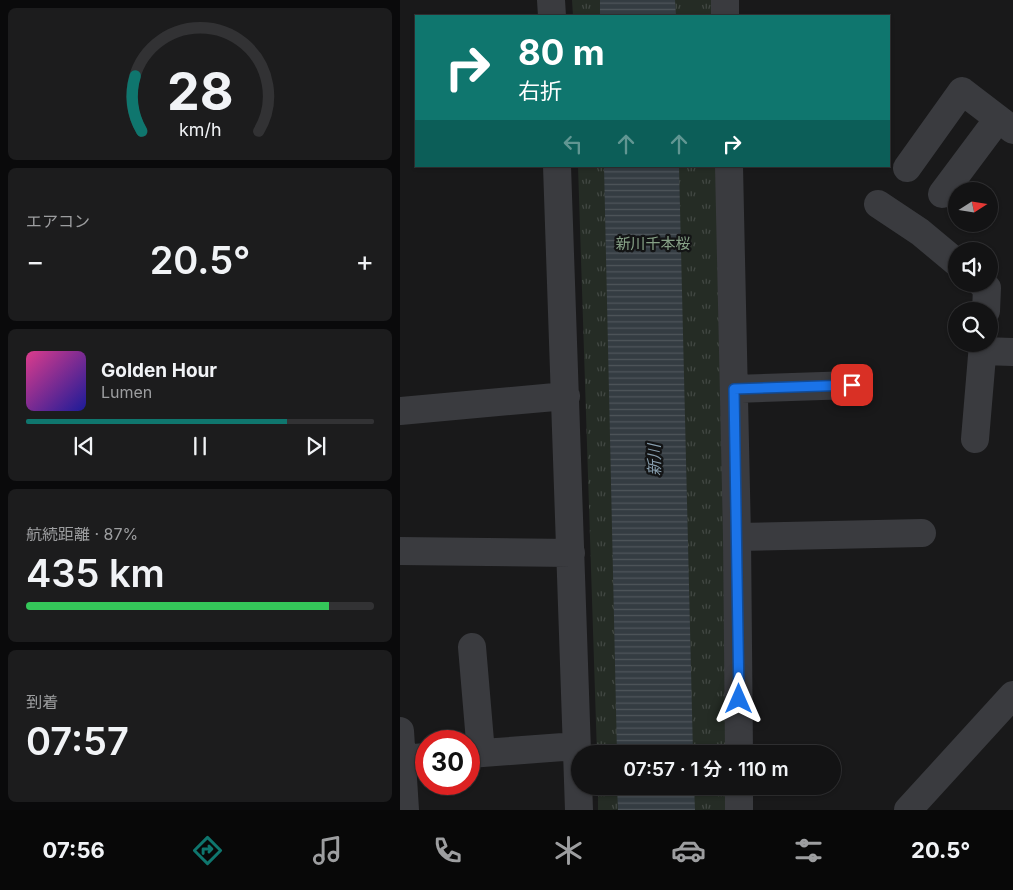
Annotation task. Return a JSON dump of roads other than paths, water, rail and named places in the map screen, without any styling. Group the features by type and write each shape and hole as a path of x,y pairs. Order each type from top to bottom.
{"street":[{"path":"551,0 552,15"},
{"path":"725,0 725,15"},
{"path":"907,168 962,91 1006,124 942,194"},
{"path":"558,167 577,745"},
{"path":"729,167 737,537 739,745"},
{"path":"878,204 920,232 948,255"},
{"path":"998,350 1013,352"},
{"path":"975,439 983,352"},
{"path":"734,389 852,385"},
{"path":"400,411 566,396"},
{"path":"737,537 922,532"},
{"path":"400,551 571,553"},
{"path":"472,647 474,730"},
{"path":"908,810 1013,694"},
{"path":"400,731 410,758 405,810"},
{"path":"480,754 571,746"},
{"path":"579,795 580,810"},
{"path":"739,795 740,810"}],"water":[{"path":"600,0 675,0 676,15 600,15"},
{"name":"新川","path":"604,167 679,167 693,745 617,745"},
{"path":"617,795 694,795 695,810 618,810"}],"park label":[{"name":"新川千本桜","path":"653,243"}]}
